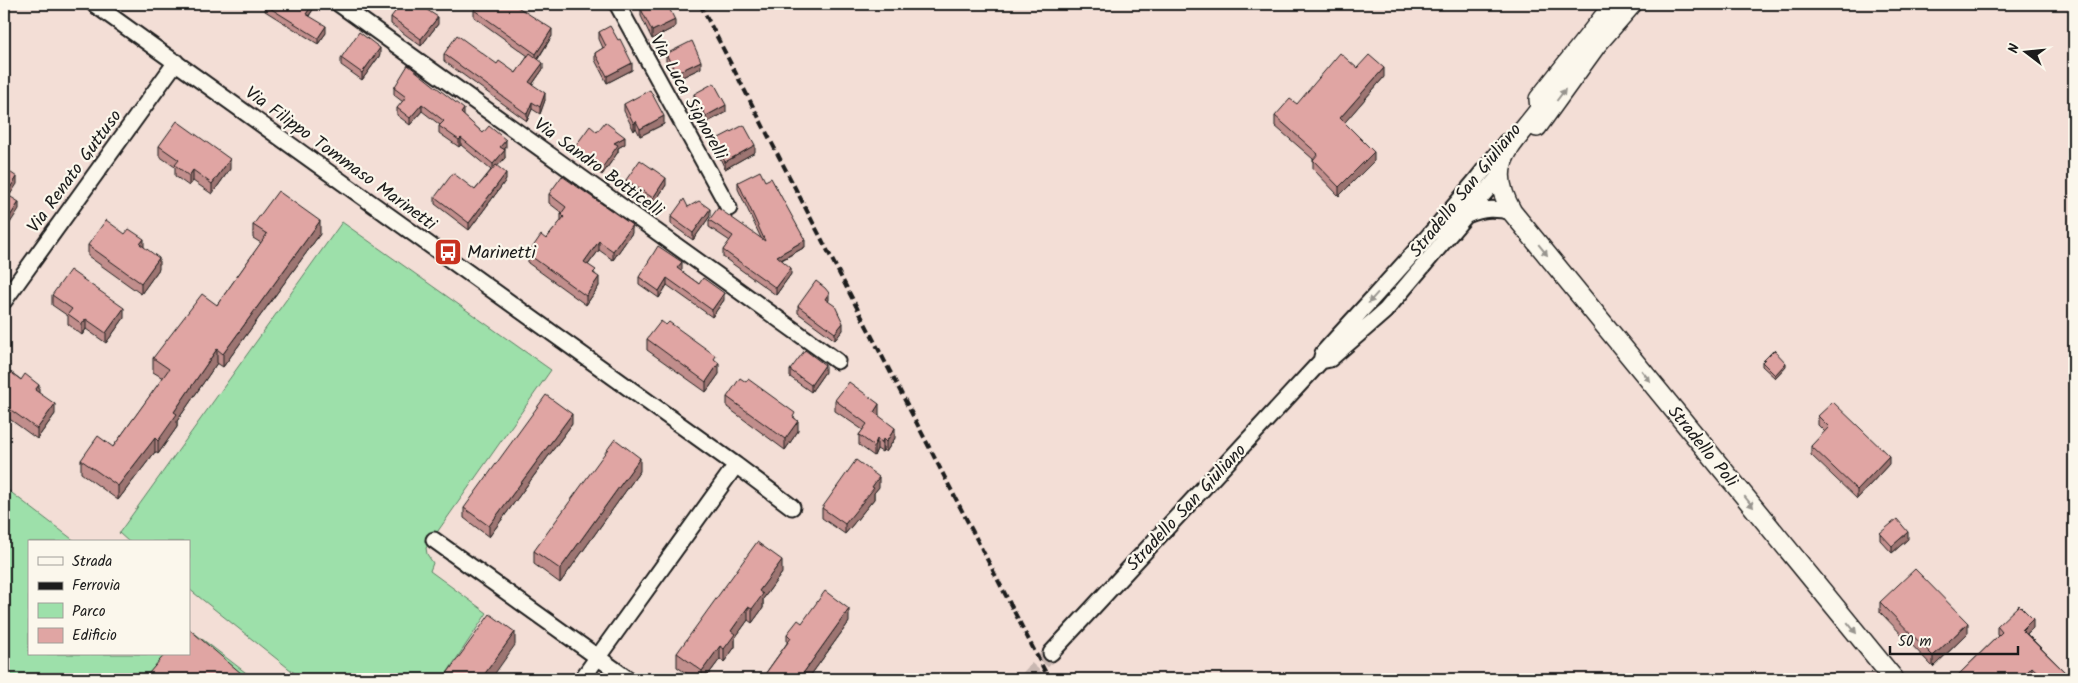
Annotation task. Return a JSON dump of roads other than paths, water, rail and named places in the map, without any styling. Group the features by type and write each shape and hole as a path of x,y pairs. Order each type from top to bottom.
{"street":[{"name":"Via Filippo Tommaso Marinetti","path":"94,4 792,507"},
{"name":"Via Sandro Botticelli","path":"339,4 837,361"},
{"name":"Via Luca Signorelli","path":"616,4 729,208"},
{"name":"Stradello San Giuliano","path":"1051,653 1321,361 1322,353 1390,280 1482,174 1614,4"},
{"name":"Stradello San Giuliano","path":"1321,361 1330,360 1385,311 1444,244 1500,175 1596,44 1632,4"},
{"name":"Via Renato Guttuso","path":"4,301 176,62"},
{"name":"Stradello San Giuliano","path":"1500,175 1500,162 1540,109 1539,99"},
{"name":"Stradello Poli","path":"1500,175 1504,198 1512,212 1894,679"},
{"path":"1467,215 1482,209 1496,208 1512,212"},
{"name":"Stradello San Giuliano","path":"1390,280 1403,277 1434,244 1444,244"},
{"path":"582,679 736,465"},
{"path":"434,540 628,679"}],"tunnel":[{"path":"1027,679 1051,653"}],"railway":[{"path":"700,4 1049,679"}],"place":[{"name":"Marinetti","path":"448,252"}]}
